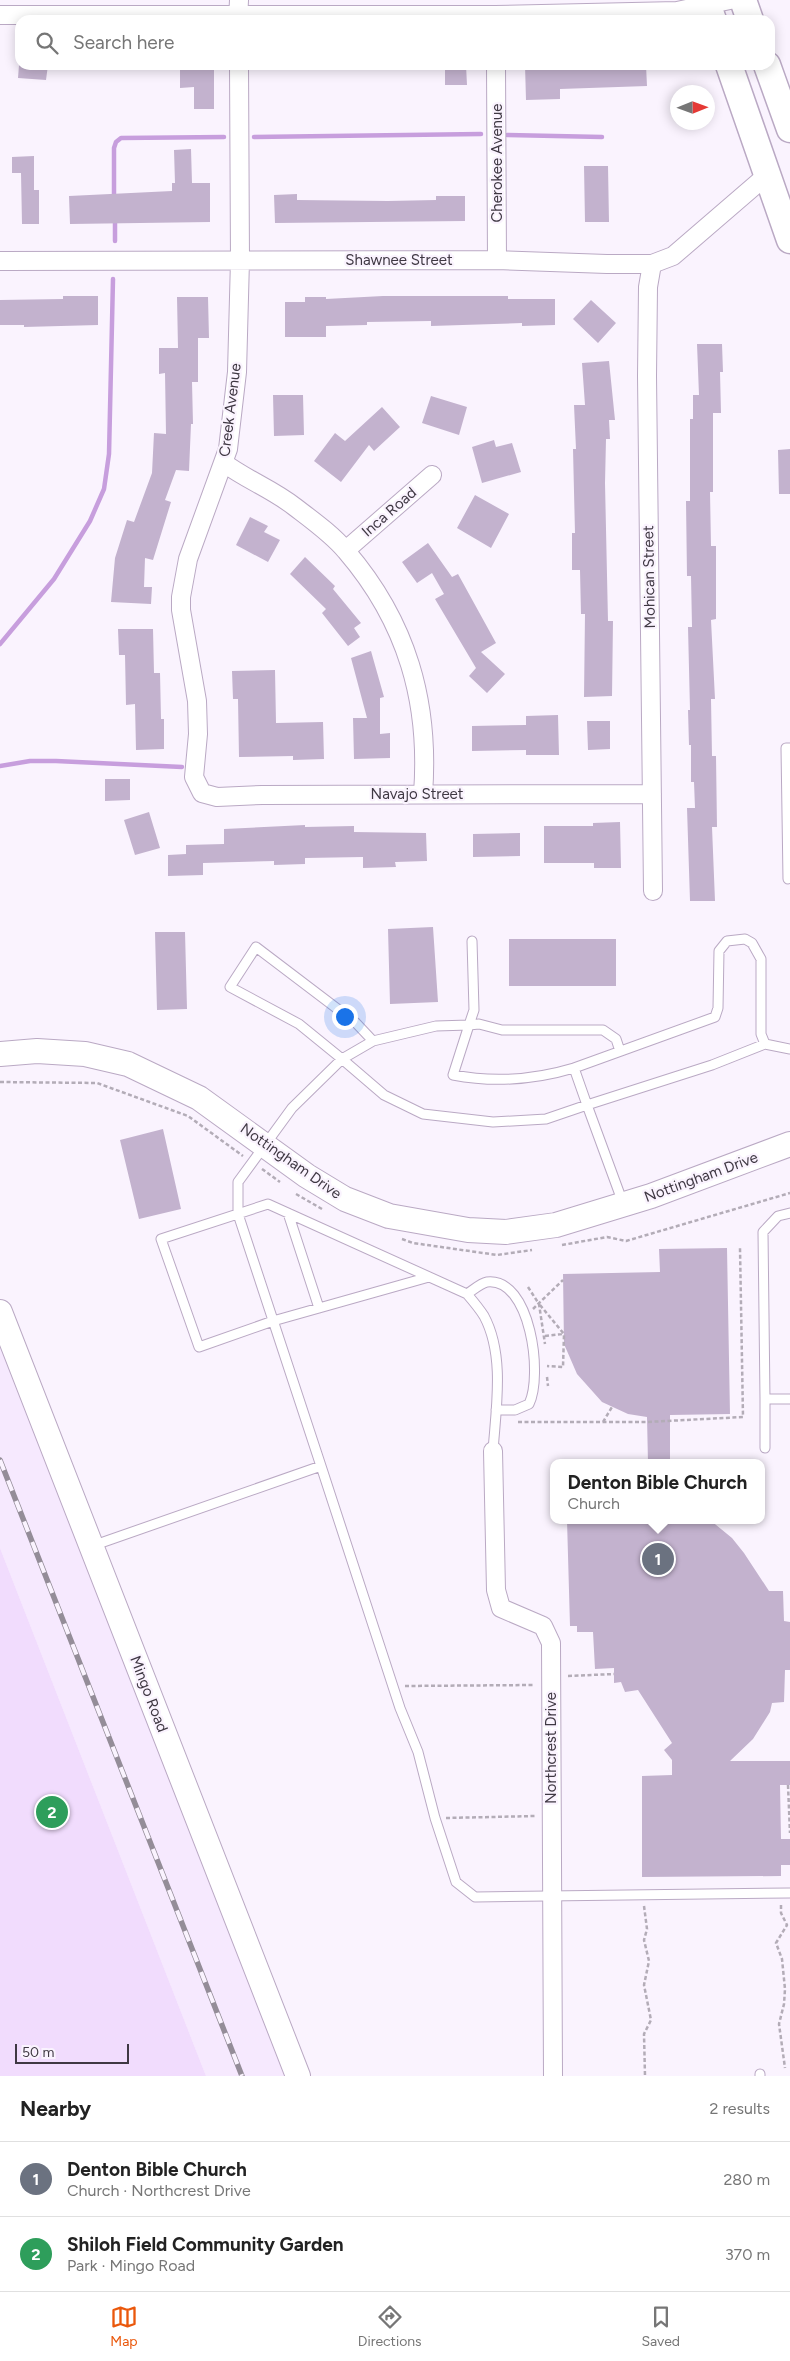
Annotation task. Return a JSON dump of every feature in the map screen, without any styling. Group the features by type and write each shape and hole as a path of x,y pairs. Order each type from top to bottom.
{"main road":[{"path":"743,0 748,15"},
{"path":"730,70 790,240"},
{"path":"769,70 790,129"}],"street":[{"path":"60,15 238,12 677,11 714,6"},
{"path":"0,16 15,16"},
{"name":"Creek Avenue","path":"194,777 198,734 197,701 181,610 181,597 188,559 228,449 237,372 240,260 239,70"},
{"name":"Cherokee Avenue","path":"496,70 497,260"},
{"name":"Shawnee Street","path":"0,261 497,260 652,264 672,256 767,175"},
{"name":"Mohican Street","path":"652,264 648,287 647,366 653,891"},
{"path":"224,464 241,476 269,488 346,550 384,604 395,623 419,692 424,730 423,794"},
{"name":"Inca Road","path":"346,550 432,475"},
{"name":"Navajo Street","path":"194,777 202,794 217,797 262,794 652,794"},
{"name":"Nottingham Drive","path":"0,1054 37,1051 76,1053 128,1064 199,1098 258,1153 307,1176 344,1199 389,1216 468,1230 506,1232 556,1225 623,1205 790,1144"},
{"name":"Mingo Road","path":"0,1312 298,2076"},
{"name":"Northcrest Drive","path":"493,1450 496,1590 501,1608 543,1626 551,1643 553,2076"}],"lane":[{"path":"790,748 786,748 790,878"},
{"path":"472,941 474,1010 453,1075 479,1080 532,1078 574,1068 716,1017 718,1008 719,951 727,942 745,939 752,943 761,959 761,1034 765,1044"},
{"path":"373,1041 356,1022 256,947 230,987 299,1024 384,1095 423,1114 493,1122 546,1119 712,1064 765,1044 790,1049"},
{"path":"620,1051 616,1039 603,1030 502,1030 479,1024 436,1026 373,1041 342,1059 292,1108 238,1182 238,1214 394,1686 418,1752 434,1818 456,1882 475,1897 790,1893"},
{"path":"574,1068 623,1205"},
{"path":"429,1277 274,1321 199,1347 161,1238 268,1204 467,1294 484,1316 494,1346 497,1378 493,1450"},
{"path":"765,1448 764,1232 778,1216 790,1212"},
{"path":"288,1213 319,1308"},
{"path":"467,1294 486,1282 502,1284 517,1298 529,1323 536,1366 534,1394 529,1404 515,1410 496,1410"},
{"path":"765,1399 790,1399"},
{"path":"92,1546 321,1466"}],"path":[{"path":"0,1082 97,1083 188,1116 258,1153 282,1184"},
{"path":"290,1190 314,1206 322,1209"},
{"path":"561,1245 607,1238 626,1241 790,1193"},
{"path":"395,1237 413,1243 497,1255 534,1249"},
{"path":"495,1422 603,1422 743,1418 740,1248"},
{"path":"525,1315 563,1280"},
{"path":"539,1304 564,1334 564,1367 547,1366"},
{"path":"545,1336 564,1334"},
{"path":"603,1422 612,1407"},
{"path":"394,1686 551,1684 569,1675 614,1674"},
{"path":"788,1785 790,1834"},
{"path":"434,1818 551,1816"},
{"path":"644,1895 647,1929 644,1940 649,1961 644,1985 650,2020 644,2034 646,2076"},
{"path":"785,1905 780,1905 787,1926 776,1943 782,1959 785,1989 784,2004 779,2024 785,2068"}],"shaded area":[{"path":"0,1312 298,2076 206,2076 0,1548"},
{"path":"0,1548 206,2076 0,2076"}],"building":[{"path":"19,70 47,70 46,80 18,78"},
{"path":"180,70 214,70 214,109 194,109 194,87 180,88"},
{"path":"445,70 466,70 467,85 445,85"},
{"path":"525,70 646,70 647,86 560,89 560,99 526,100"},
{"path":"191,149 192,183 210,183 210,222 70,224 69,196 172,191 172,183 175,183 174,150"},
{"path":"34,156 34,190 39,190 39,224 22,224 21,173 12,173 12,157"},
{"path":"584,166 608,166 609,222 585,222"},
{"path":"297,194 297,200 436,200 436,196 465,196 465,221 275,223 274,195"},
{"path":"63,296 98,296 98,325 24,327 24,325 0,325 0,300 63,299"},
{"path":"383,296 508,296 508,299 555,299 555,325 522,326 522,323 431,326 431,321 367,322 367,325 326,326 326,337 285,337 285,302 305,302 305,297 326,297 326,299"},
{"path":"177,297 208,297 209,338 198,338 198,382 192,382 193,424 191,424 189,471 176,470 165,500 171,502 153,560 145,558 144,587 152,587 151,604 111,602 115,558 127,520 134,522 152,473 154,433 166,434 165,373 159,374 159,348 178,348"},
{"path":"591,300 616,323 598,343 573,319"},
{"path":"697,344 722,344 723,372 720,372 721,413 713,413 713,492 710,492 711,546 716,546 716,619 711,620 715,699 711,699 712,756 716,756 717,827 712,827 715,901 690,901 687,808 695,808 694,782 691,782 691,745 689,745 688,627 692,627 691,576 687,576 686,501 690,501 690,419 693,419 693,395 699,395"},
{"path":"609,361 615,420 609,420 610,439 606,439 605,483 608,621 613,621 612,696 584,697 585,614 581,614 580,570 572,570 572,533 575,533 573,449 576,449 574,405 585,405 582,363"},
{"path":"273,395 303,395 304,435 274,436"},
{"path":"431,396 467,407 459,435 422,423"},
{"path":"382,407 400,427 374,451 369,445 341,482 314,461 335,433 345,441"},
{"path":"494,440 496,447 512,443 521,472 482,483 472,447"},
{"path":"790,449 790,494 779,494 778,450"},
{"path":"475,495 509,514 491,548 457,528"},
{"path":"250,517 268,526 264,532 280,540 268,562 236,545"},
{"path":"428,543 452,577 458,574 496,643 481,652 505,674 487,693 469,676 476,668 435,599 444,594 432,573 417,583 402,562"},
{"path":"305,557 335,586 333,589 361,623 354,628 360,637 348,646 322,613 326,609 290,574"},
{"path":"118,629 153,629 154,673 160,673 161,719 164,719 164,749 136,750 135,704 126,705 125,655 119,655"},
{"path":"371,651 384,697 380,698 380,734 390,733 390,758 354,759 353,718 367,718 351,658"},
{"path":"275,670 276,723 323,722 324,759 293,760 293,756 239,757 238,699 233,699 232,671"},
{"path":"558,715 559,755 526,755 526,750 472,751 472,726 526,725 526,716"},
{"path":"587,721 610,721 610,749 588,750"},
{"path":"105,779 130,779 130,800 105,801"},
{"path":"149,812 160,848 135,855 124,820"},
{"path":"620,822 621,868 594,868 594,863 544,863 544,826 593,826 593,823"},
{"path":"305,825 305,827 354,826 354,832 426,833 427,861 395,862 396,867 363,868 363,857 305,858 305,864 274,865 274,861 203,863 203,875 168,876 168,855 186,854 186,845 224,844 224,829"},
{"path":"520,833 520,856 473,857 473,834"},
{"path":"433,927 438,1002 390,1004 388,929"},
{"path":"155,932 185,932 187,1009 157,1010"},
{"path":"509,939 616,939 616,986 509,986"},
{"path":"163,1129 181,1209 139,1219 120,1140"},
{"path":"727,1248 730,1414 670,1415 670,1459 648,1459 647,1417 628,1414 602,1402 577,1374 564,1344 563,1274 660,1272 659,1249"},
{"path":"567,1524 715,1524 732,1538 769,1591 783,1591 784,1621 790,1622 790,1670 785,1670 784,1702 772,1703 770,1712 753,1739 730,1761 790,1761 790,1785 780,1785 781,1839 790,1839 790,1865 781,1865 781,1876 642,1877 642,1776 672,1775 672,1760 664,1750 672,1743 638,1690 625,1692 621,1682 614,1683 614,1668 595,1669 593,1632 577,1632 577,1626 570,1626"}],"waterway":[{"path":"254,137 481,134"},
{"path":"507,135 602,137"},
{"path":"114,200 114,148 116,142 121,138 224,137"},
{"path":"115,218 115,241"},
{"path":"0,644 54,579 90,521 104,489 109,454 113,279"},
{"path":"0,766 30,761 56,761 182,767"}],"railway":[{"path":"0,1460 242,2076"}],"place":[{"name":"Denton Bible Church","path":"658,1559"},
{"name":"Shiloh Field Community Garden","path":"52,1812"}]}
